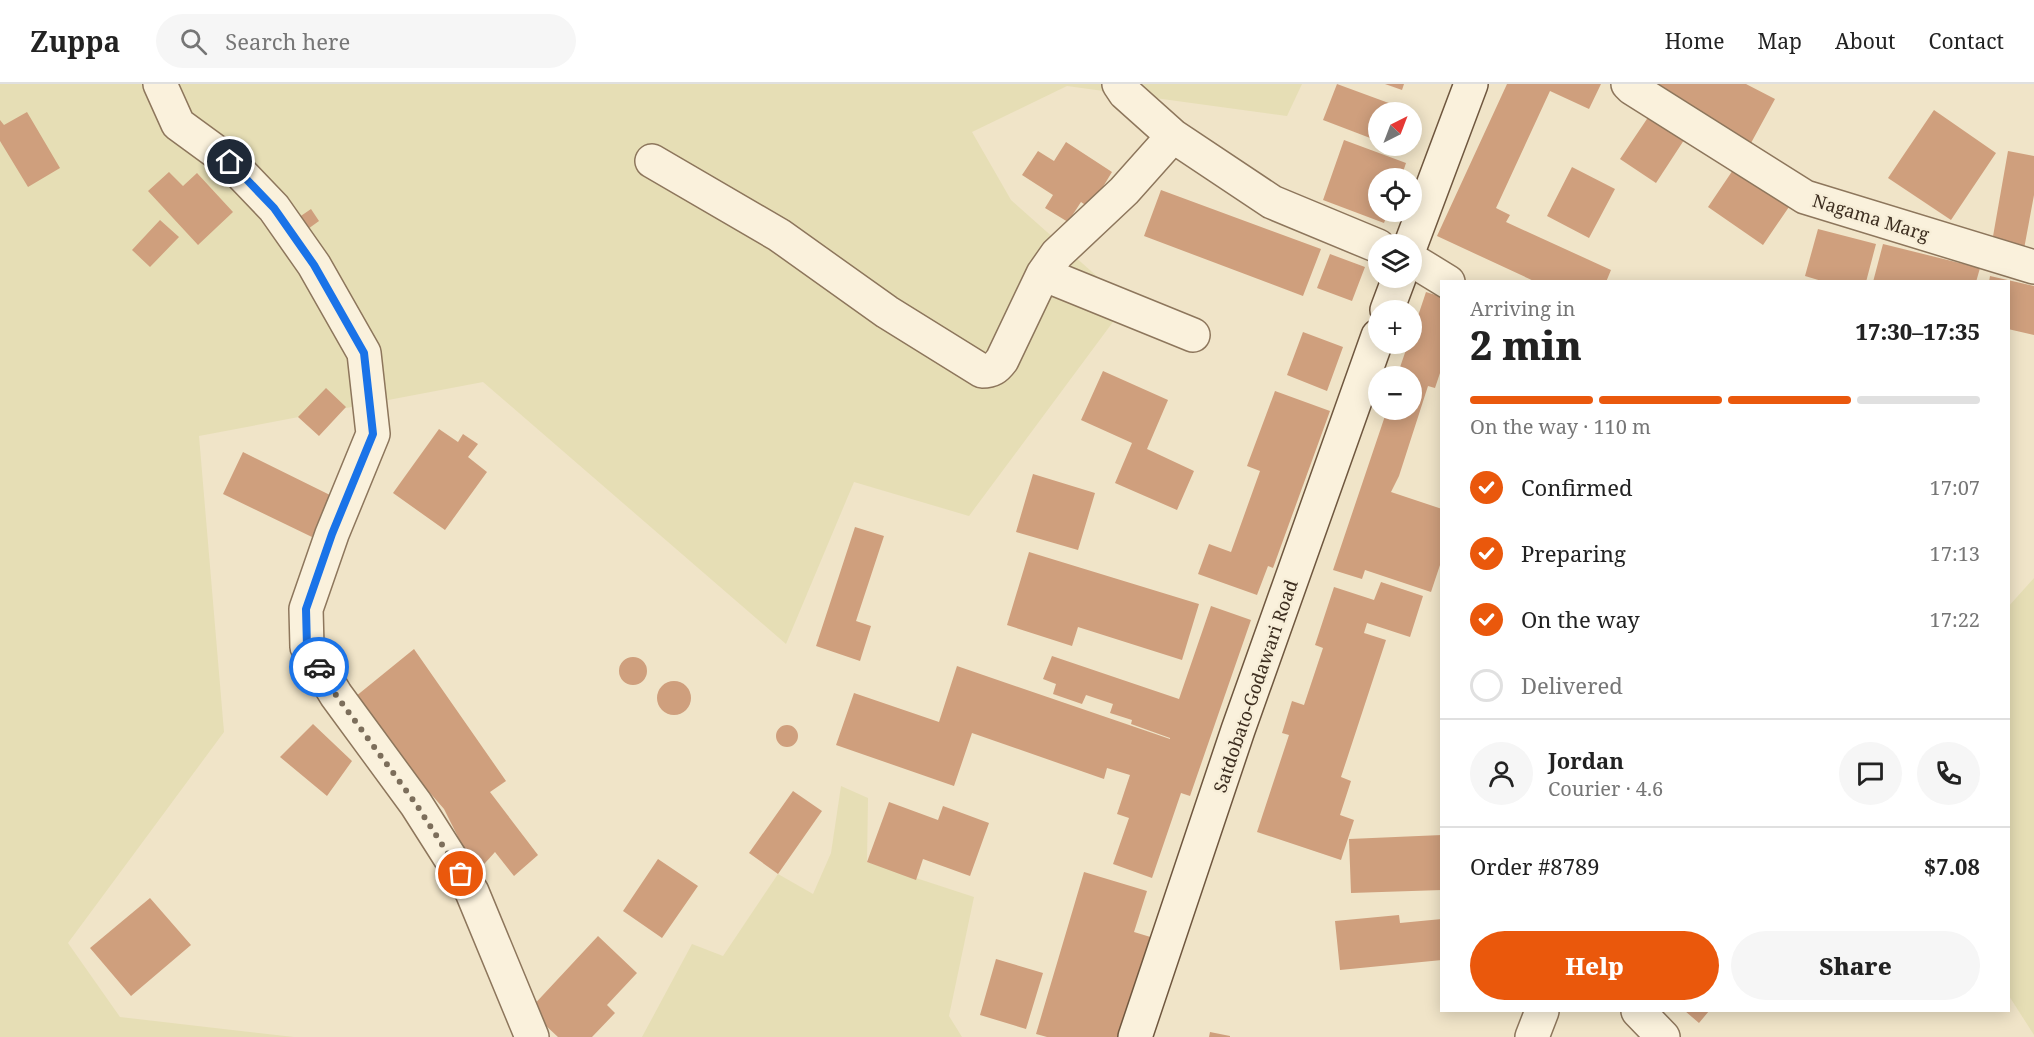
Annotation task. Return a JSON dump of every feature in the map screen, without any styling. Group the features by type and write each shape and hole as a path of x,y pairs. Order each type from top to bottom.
{"street":[{"path":"160,84 178,124 230,162 274,208 314,265 364,353 373,434 332,534 306,609 307,647 336,695 416,804 472,892 532,1037"},
{"path":"1119,84 1125,93 1173,136 1272,202 1368,242"},
{"path":"1415,234 1471,84"},
{"name":"Nagama Marg","path":"1628,84 1805,197 2034,267"},
{"path":"652,161 779,235 887,312 982,371 990,371 1002,360 1043,274 1057,254 1124,191 1173,136"},
{"path":"1422,267 1445,280"},
{"path":"1043,274 1193,336"},
{"name":"Satdobato-Godawari Road","path":"1135,1037 1238,730 1372,354"},
{"path":"1532,1037 1542,1012"},
{"path":"1639,1012 1663,1037"}],"shaded area":[{"path":"0,84 1302,84 1287,116 1067,86 972,132 1011,200 1127,303 969,516 854,482 786,644 483,382 199,436 224,732 68,943 120,1017 294,1037 0,1037"},
{"path":"2034,578 2034,1035 2010,998 2010,605"},
{"path":"841,786 868,798 867,862 974,897 949,1016 962,1037 642,1037 692,944 723,956 778,874 813,894 831,853"}],"building":[{"path":"1337,84 1386,102 1368,102 1368,137 1323,120"},
{"path":"1385,84 1404,84 1402,90"},
{"path":"1507,84 1601,84 1589,109 1550,91 1496,208 1510,215 1506,222 1611,270 1607,280 1532,280 1437,236"},
{"path":"1643,84 1746,84 1775,99 1751,143"},
{"path":"1653,110 1688,134 1656,183 1620,159"},
{"path":"1934,110 1996,153 1951,220 1888,178"},
{"path":"27,112 60,168 28,187 0,141 0,120 4,125"},
{"path":"1344,140 1368,149 1368,156 1387,156 1406,163 1404,168 1368,168 1368,217 1323,200"},
{"path":"1066,142 1112,172 1090,208 1081,202 1068,222 1045,208 1053,195 1022,175 1038,151 1054,161"},
{"path":"2008,151 2034,156 2034,195 2024,249 1992,242"},
{"path":"1572,167 1615,189 1589,238 1547,216"},
{"path":"1735,167 1791,204 1763,245 1708,207"},
{"path":"169,172 183,186 197,173 233,212 198,245 148,191"},
{"path":"1161,190 1321,249 1303,296 1144,236"},
{"path":"311,209 319,221 301,234 292,222"},
{"path":"160,220 179,237 150,267 132,250"},
{"path":"1818,229 1876,244 1867,280 1818,280 1805,276"},
{"path":"1883,244 1980,268 1977,280 1874,280"},
{"path":"1330,254 1365,267 1352,301 1317,288"},
{"path":"1990,276 2008,280 1989,280"},
{"path":"2010,281 2034,286 2034,335 2010,329"},
{"path":"1426,292 1440,296 1440,373 1435,388 1428,386 1422,405 1422,366 1400,366 1405,354 1422,354 1422,304"},
{"path":"1303,332 1343,347 1327,391 1287,375"},
{"path":"1103,371 1168,400 1147,449 1194,471 1177,510 1115,483 1132,443 1081,420"},
{"path":"326,388 346,407 319,436 298,417"},
{"path":"1275,391 1330,411 1273,568 1268,566 1257,595 1198,574 1209,544 1231,552 1260,471 1247,466"},
{"path":"1384,420 1417,420 1399,476 1391,492 1440,508 1440,565 1431,592 1365,570 1362,579 1333,570"},
{"path":"439,429 458,442 463,434 478,444 468,457 487,472 445,530 393,493"},
{"path":"243,452 332,496 312,537 223,494"},
{"path":"1033,474 1095,493 1078,550 1016,532"},
{"path":"855,527 884,536 856,621 871,626 860,661 816,646"},
{"path":"1029,552 1199,604 1182,660 1078,627 1072,646 1007,625"},
{"path":"1381,582 1423,596 1410,637 1367,623 1364,633 1386,640 1341,777 1351,781 1340,815 1354,820 1341,860 1257,832 1289,735 1282,733 1292,701 1304,705 1323,648 1315,645 1334,587 1374,600"},
{"path":"1211,606 1251,620 1190,796 1181,793 1152,878 1113,864 1129,818 1117,814 1130,775 1107,768 1104,779 972,733 954,786 836,745 854,693 939,722 957,666 1170,739 1131,724 1132,720 1110,713 1113,704 1086,695 1082,704 1053,694 1056,684 1043,679 1052,656 1179,699"},
{"path":"414,649 506,781 490,792 538,855 514,876 495,852 476,873 444,809 350,701"},
{"path":"633,657 643,661 647,671 643,681 633,685 623,681 619,671 623,661"},
{"path":"674,681 686,686 691,698 686,710 674,715 662,710 657,698 662,686"},
{"path":"313,724 352,761 327,796 280,757"},
{"path":"787,725 795,728 798,736 795,744 787,747 779,744 776,736 779,728"},
{"path":"793,791 822,811 778,874 749,853"},
{"path":"889,802 938,820 943,806 989,823 970,876 923,859 916,880 867,862"},
{"path":"1440,835 1440,890 1351,893 1349,839"},
{"path":"658,859 698,886 662,938 623,911"},
{"path":"1084,872 1147,891 1134,932 1157,939 1128,1037 1047,1037 1036,1034"},
{"path":"150,898 191,945 131,996 90,948"},
{"path":"1399,915 1400,923 1440,919 1440,960 1340,970 1335,921"},
{"path":"598,936 637,973 607,1005 615,1013 592,1037 558,1037 529,1010"},
{"path":"996,959 1043,973 1026,1029 980,1015"},
{"path":"1686,1012 1708,1012 1699,1023"},
{"path":"1210,1032 1230,1036 1230,1037 1209,1037"}],"way so far":[{"path":"319,667 336,695 416,804 461,874"}],"route":[{"path":"230,162 274,208 314,265 364,353 373,434 332,534 306,609 307,647 319,667"}]}
